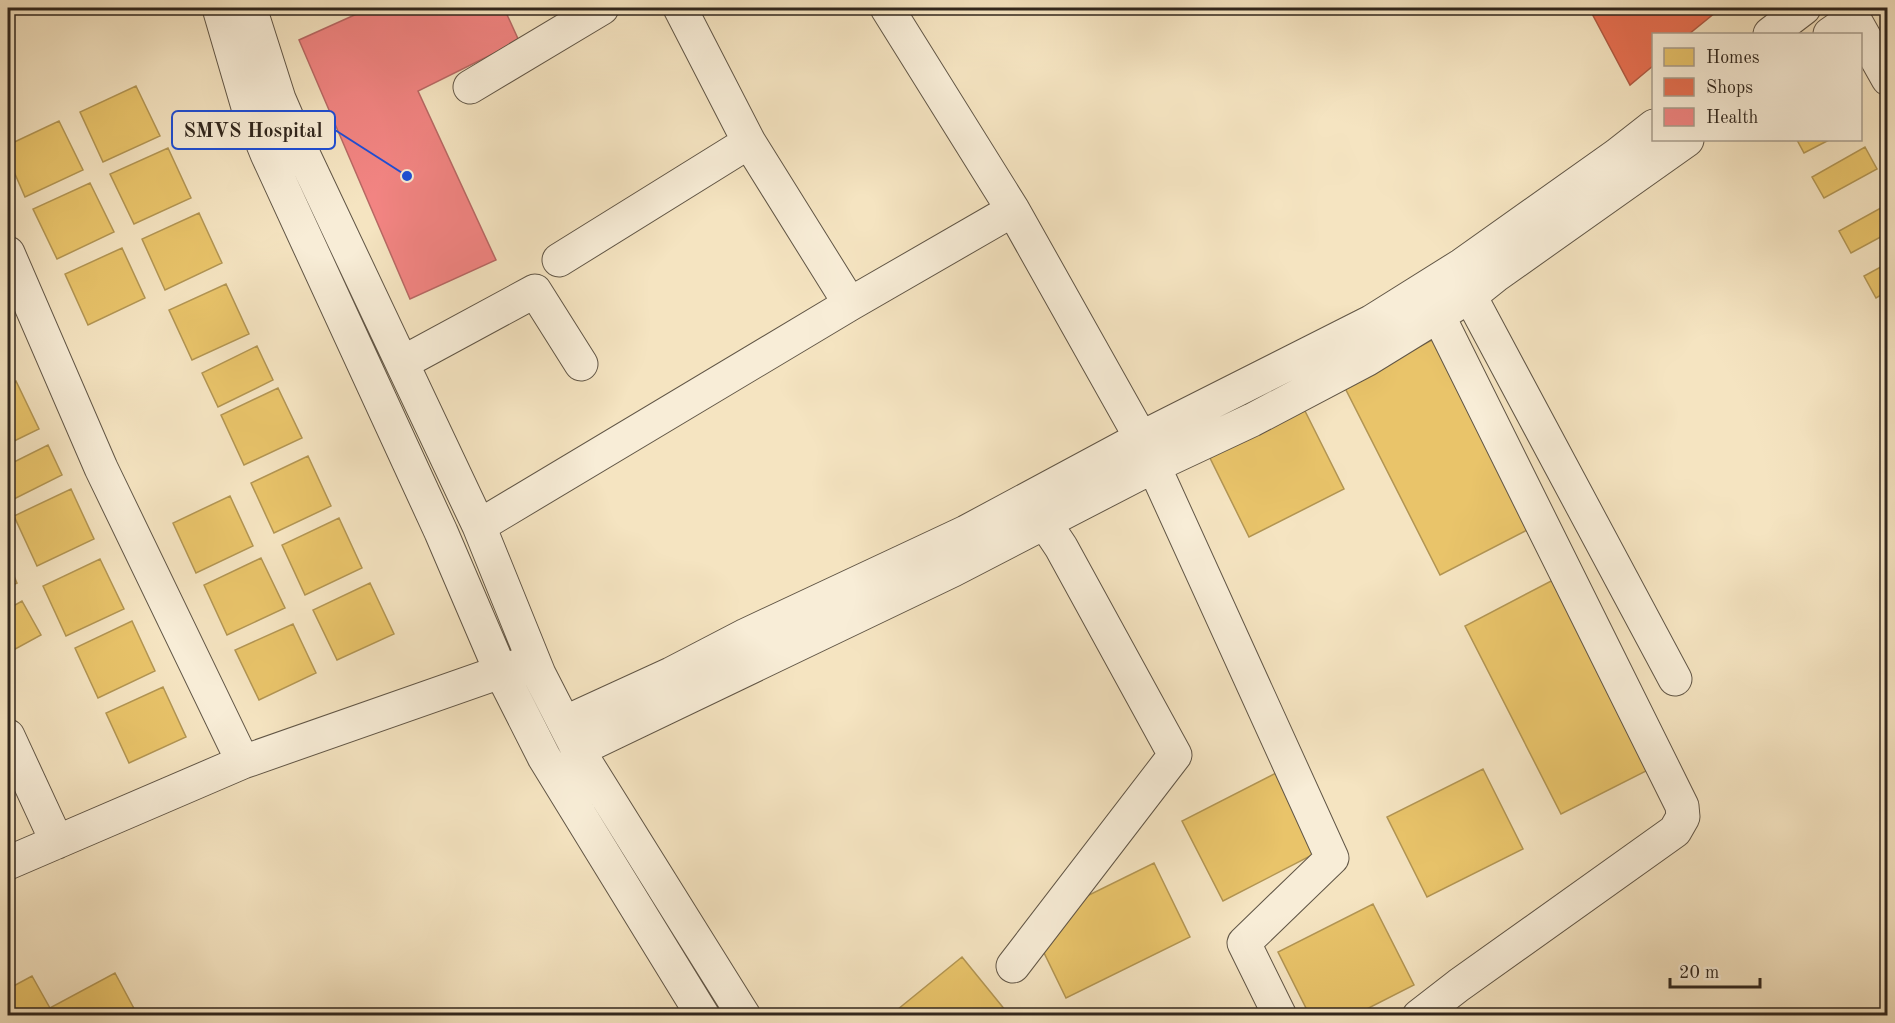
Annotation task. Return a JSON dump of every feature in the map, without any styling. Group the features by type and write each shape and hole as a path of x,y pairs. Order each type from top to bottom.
{"street":[{"path":"219,8 248,107 267,154 441,532 501,672 544,757 704,1016"},
{"path":"250,8 279,99 297,143 479,526 533,660 571,737 744,1016"},
{"path":"470,87 602,8"},
{"path":"680,8 749,142 850,304"},
{"path":"887,8 1013,210 1147,452 1332,858 1244,943 1280,1016"},
{"path":"1771,33 1804,8"},
{"path":"1844,20 1853,33"},
{"path":"1862,45 1887,79"},
{"path":"571,737 672,674 756,630 966,532 1147,452 1252,420 1366,360 1470,296 1495,276 1624,168 1652,127"},
{"path":"571,737 693,694 953,570 1045,523 1147,452 1371,322 1624,168 1685,141"},
{"path":"560,260 749,142"},
{"path":"479,526 850,304 1013,210"},
{"path":"8,254 101,468 243,762"},
{"path":"402,363 535,291 581,364"},
{"path":"1470,296 1675,679"},
{"path":"1419,1016 1468,978 1675,831 1683,817 1682,806 1438,315"},
{"path":"1013,966 1175,755 1061,547 1045,523"},
{"path":"8,863 243,762 533,660"},
{"path":"8,736 57,842"}],"building: Homes":[{"path":"136,86 160,136 103,162 80,112"},
{"path":"59,121 83,170 25,197 8,158 8,145"},
{"path":"1798,141 1827,141 1804,153"},
{"path":"1865,147 1877,169 1824,198 1812,177"},
{"path":"168,148 191,198 134,224 110,174"},
{"path":"90,183 114,232 57,259 33,209"},
{"path":"1888,204 1888,233 1851,253 1839,231"},
{"path":"199,213 222,263 165,290 142,239"},
{"path":"122,248 145,298 88,325 65,274"},
{"path":"1888,263 1888,291 1876,298 1864,276"},
{"path":"226,284 249,334 192,360 169,310"},
{"path":"1434,339 1531,528 1440,575 1344,386"},
{"path":"257,346 273,380 218,407 202,373"},
{"path":"16,381 39,429 8,444 8,385"},
{"path":"278,388 302,438 244,465 221,415"},
{"path":"1304,409 1344,489 1249,537 1209,456"},
{"path":"48,445 62,475 8,502 8,465"},
{"path":"308,456 331,506 274,533 251,483"},
{"path":"71,489 94,539 37,566 14,516"},
{"path":"230,496 253,546 196,573 173,523"},
{"path":"339,518 362,568 305,595 282,545"},
{"path":"261,558 285,608 227,635 204,585"},
{"path":"100,559 124,609 66,636 43,586"},
{"path":"8,562 17,583 8,587"},
{"path":"1555,579 1652,768 1561,814 1465,626"},
{"path":"370,583 394,634 337,660 313,610"},
{"path":"22,601 41,635 8,653 8,609"},
{"path":"132,621 155,671 98,698 75,648"},
{"path":"293,624 316,673 259,700 235,650"},
{"path":"163,687 186,737 129,763 106,713"},
{"path":"1483,769 1523,849 1427,897 1387,817"},
{"path":"1278,772 1318,852 1223,901 1182,821"},
{"path":"1154,863 1190,937 1066,998 1030,924"},
{"path":"1373,904 1414,985 1353,1016 1310,1016 1278,952"},
{"path":"962,957 1010,1016 894,1016 892,1014"},
{"path":"115,973 138,1016 8,1016 8,989 32,976 50,1008"}],"building: Shops":[{"path":"1589,8 1721,8 1690,33 1652,33 1652,67 1630,85"}],"building: Health":[{"path":"370,8 504,8 519,41 418,91 496,260 410,299 299,40"}],"place":[{"name":"SMVS Hospital","path":"407,176"}]}
